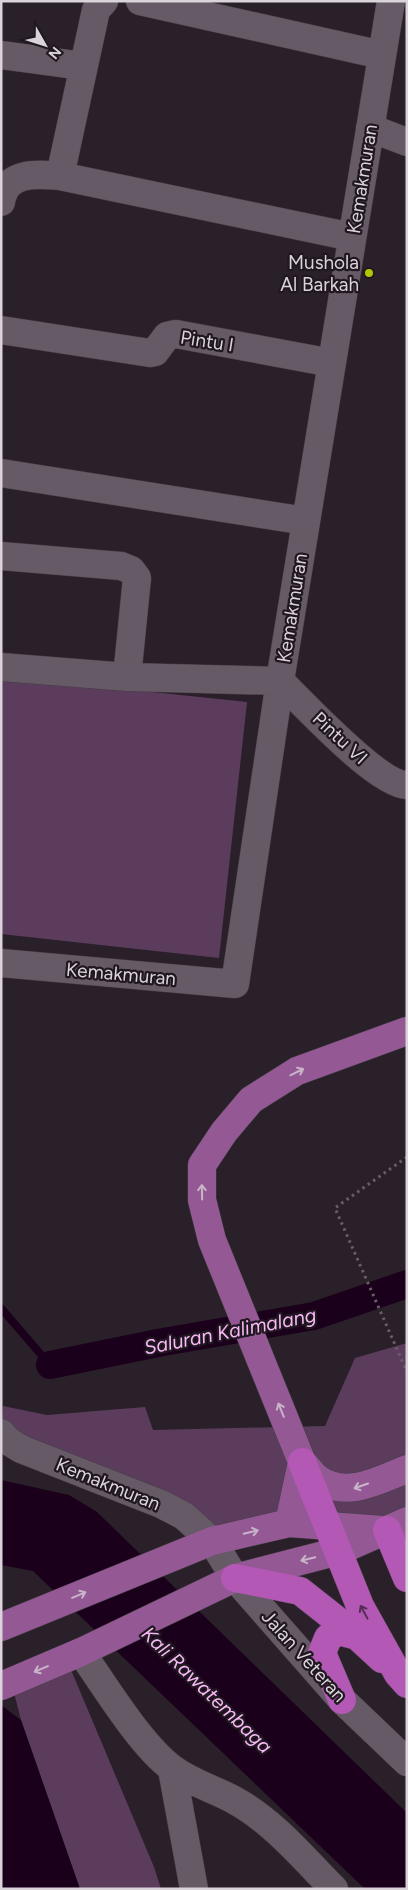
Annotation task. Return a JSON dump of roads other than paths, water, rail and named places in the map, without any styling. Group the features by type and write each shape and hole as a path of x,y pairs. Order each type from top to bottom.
{"highway":[{"path":"300,1459 360,1606 402,1679"},
{"path":"397,1526 407,1578"},
{"path":"234,1578 300,1591 357,1636 402,1679"},
{"path":"342,1700 322,1653 328,1638 338,1631 357,1636"}],"main road":[{"path":"407,1031 297,1071 251,1100 224,1132 202,1165 202,1200 212,1240 300,1459 318,1479 334,1486 353,1489 407,1470"},
{"path":"289,1523 300,1459"},
{"path":"1,1627 181,1552 212,1541 289,1523 328,1526 397,1526"},
{"path":"1,1686 81,1652 193,1596 234,1578 338,1551 397,1526"}],"street":[{"path":"60,176 96,10 104,1"},
{"path":"140,1 382,55"},
{"name":"Kemakmuran","path":"1,963 235,984 280,681 382,55 395,15"},
{"path":"1,55 83,66"},
{"path":"370,128 407,142"},
{"path":"1,202 2,193 12,180 29,174 60,176 352,237"},
{"name":"Pintu I","path":"1,330 150,353 155,352 167,336 176,334 332,363"},
{"path":"1,473 306,521"},
{"path":"1,556 121,566 131,570 137,578 127,677"},
{"path":"1,667 127,677 280,681"},
{"name":"Pintu VI","path":"280,681 378,773 401,785 407,785"},
{"name":"Kemakmuran","path":"1,1433 8,1441 22,1449 161,1504 184,1516 212,1541"},
{"name":"Jalan Veteran","path":"212,1541 234,1578 342,1700 407,1762"},
{"path":"81,1652 149,1746 172,1769 199,1786 235,1801 282,1835 334,1889"},
{"path":"172,1769 194,1889"}],"water":[{"name":"Kali Rawatembaga","path":"1,1480 69,1495 97,1512 407,1813 407,1889 365,1889 33,1571 1,1565"},
{"path":"1,1705 21,1720 80,1889 1,1889"}],"waterway":[{"name":"Saluran Kalimalang","path":"50,1365 163,1342 314,1316 407,1284"},
{"path":"1,1308 50,1365"}],"place":[{"name":"Mushola Al Barkah","path":"369,273"}]}
